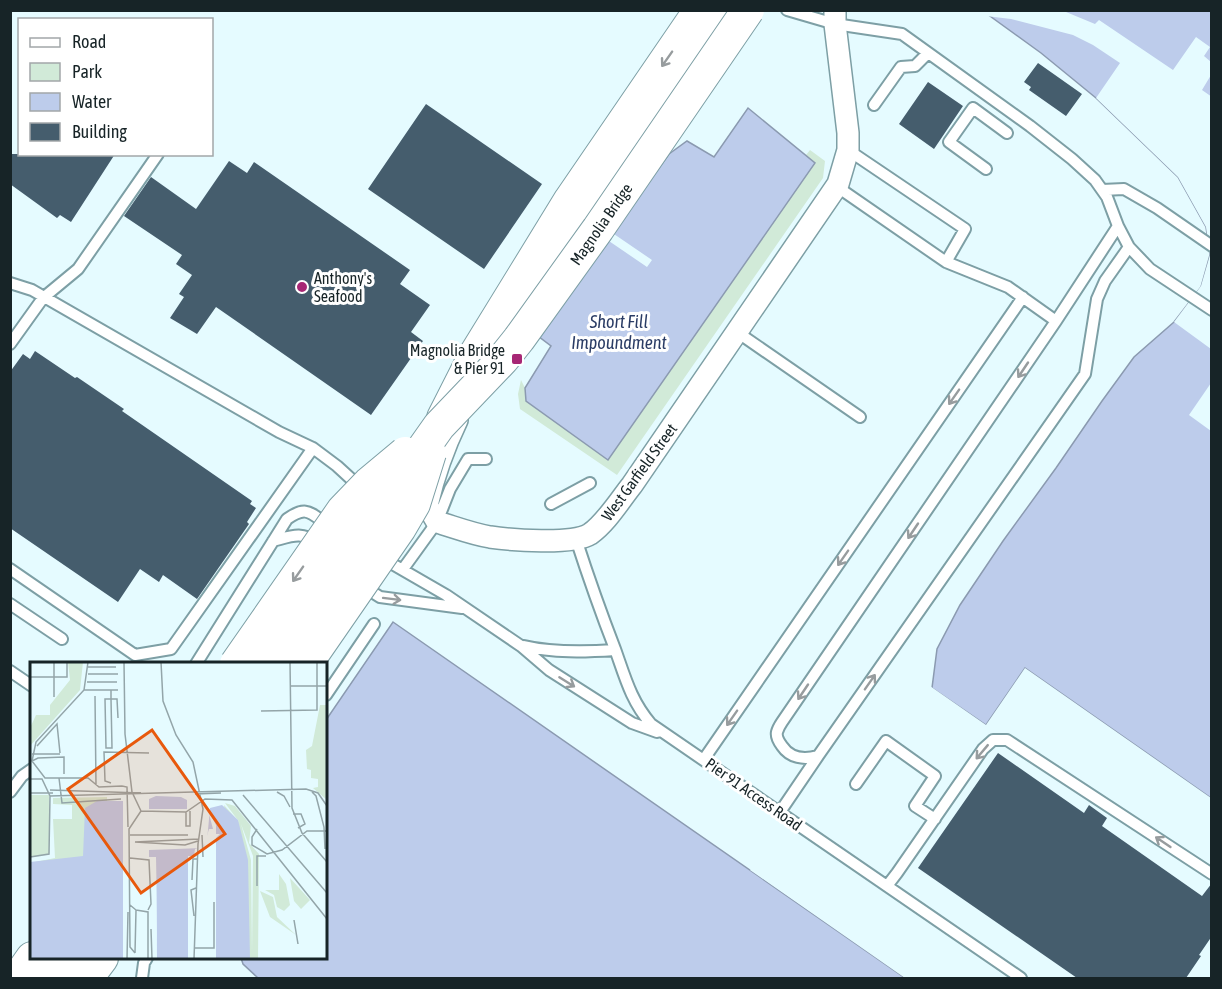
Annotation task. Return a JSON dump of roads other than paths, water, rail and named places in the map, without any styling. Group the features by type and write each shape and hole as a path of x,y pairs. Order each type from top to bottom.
{"main road":[{"name":"Magnolia Bridge","path":"272,662 438,426 476,352 570,200 700,10"},
{"name":"Magnolia Bridge","path":"438,426 503,359 519,339 605,219 748,10"},
{"path":"237,662 343,510 369,483 438,426"},
{"path":"307,662 400,528 414,504 438,426"},
{"path":"18,978 31,959"},
{"path":"51,978 65,959"},
{"path":"87,978 101,959"}],"street":[{"path":"426,518 432,483 445,445 477,379 550,263 726,10"},
{"name":"West Garfield Street","path":"426,518 490,537 542,541 576,539 589,534 600,525 632,485 836,186 848,150 837,15"}],"lane":[{"path":"787,10 837,15 902,34 1072,159 1095,180 1107,197 1129,247 1150,269 1212,310"},
{"path":"874,105 901,66 915,66 928,53"},
{"path":"983,93 949,142 986,170"},
{"path":"973,108 1007,133"},
{"path":"848,150 965,230 946,262"},
{"path":"10,344 44,298 78,269 157,156"},
{"path":"836,186 946,262 1008,287 1056,321"},
{"path":"1102,190 1124,189 1157,208 1212,246"},
{"path":"818,756 810,759 800,758 784,749 778,741 777,732 782,722 1056,321 1118,226"},
{"path":"780,812 1085,374 1097,299 1105,281 1129,247"},
{"path":"10,283 32,290 279,432 313,448 337,466 373,500 426,518"},
{"path":"704,759 1023,297"},
{"path":"737,332 860,417"},
{"path":"10,568 135,655 171,649 313,448"},
{"path":"403,569 426,518 450,489 468,459 486,459"},
{"path":"552,504 590,483"},
{"path":"197,662 287,519 298,511 310,513 361,547"},
{"path":"273,541 297,535 311,538 331,554 367,590 380,597 464,608"},
{"name":"Pier 91 Access Road","path":"576,539 633,697 651,724 1021,978"},
{"path":"372,553 403,569 464,608 521,646 549,670 632,723 673,739"},
{"path":"10,604 62,639"},
{"path":"327,694 374,624"},
{"path":"521,646 539,650 615,650"},
{"path":"10,671 30,685"},
{"path":"887,886 983,748 993,740 1007,740 1212,874"},
{"path":"856,784 886,741 935,776 915,806 935,819"},
{"path":"10,792 22,776 30,770"},
{"path":"142,978 146,959"}],"water":[{"path":"983,11 1211,11 1211,798 1025,668 986,725 932,688 937,649 960,605 1134,357 1174,322 1201,287 1210,255 1206,227 1178,177 1096,98 1041,53"},
{"name":"Short Fill Impoundment","path":"748,108 815,163 608,460 526,401 525,388 551,346 538,336 669,154 687,141 714,157"},
{"path":"393,622 905,978 258,978 243,964 241,959 327,959 327,719"}],"place":[{"name":"Anthony's Seafood","path":"302,287"},
{"name":"Magnolia Bridge & Pier 91","path":"517,359"}]}
